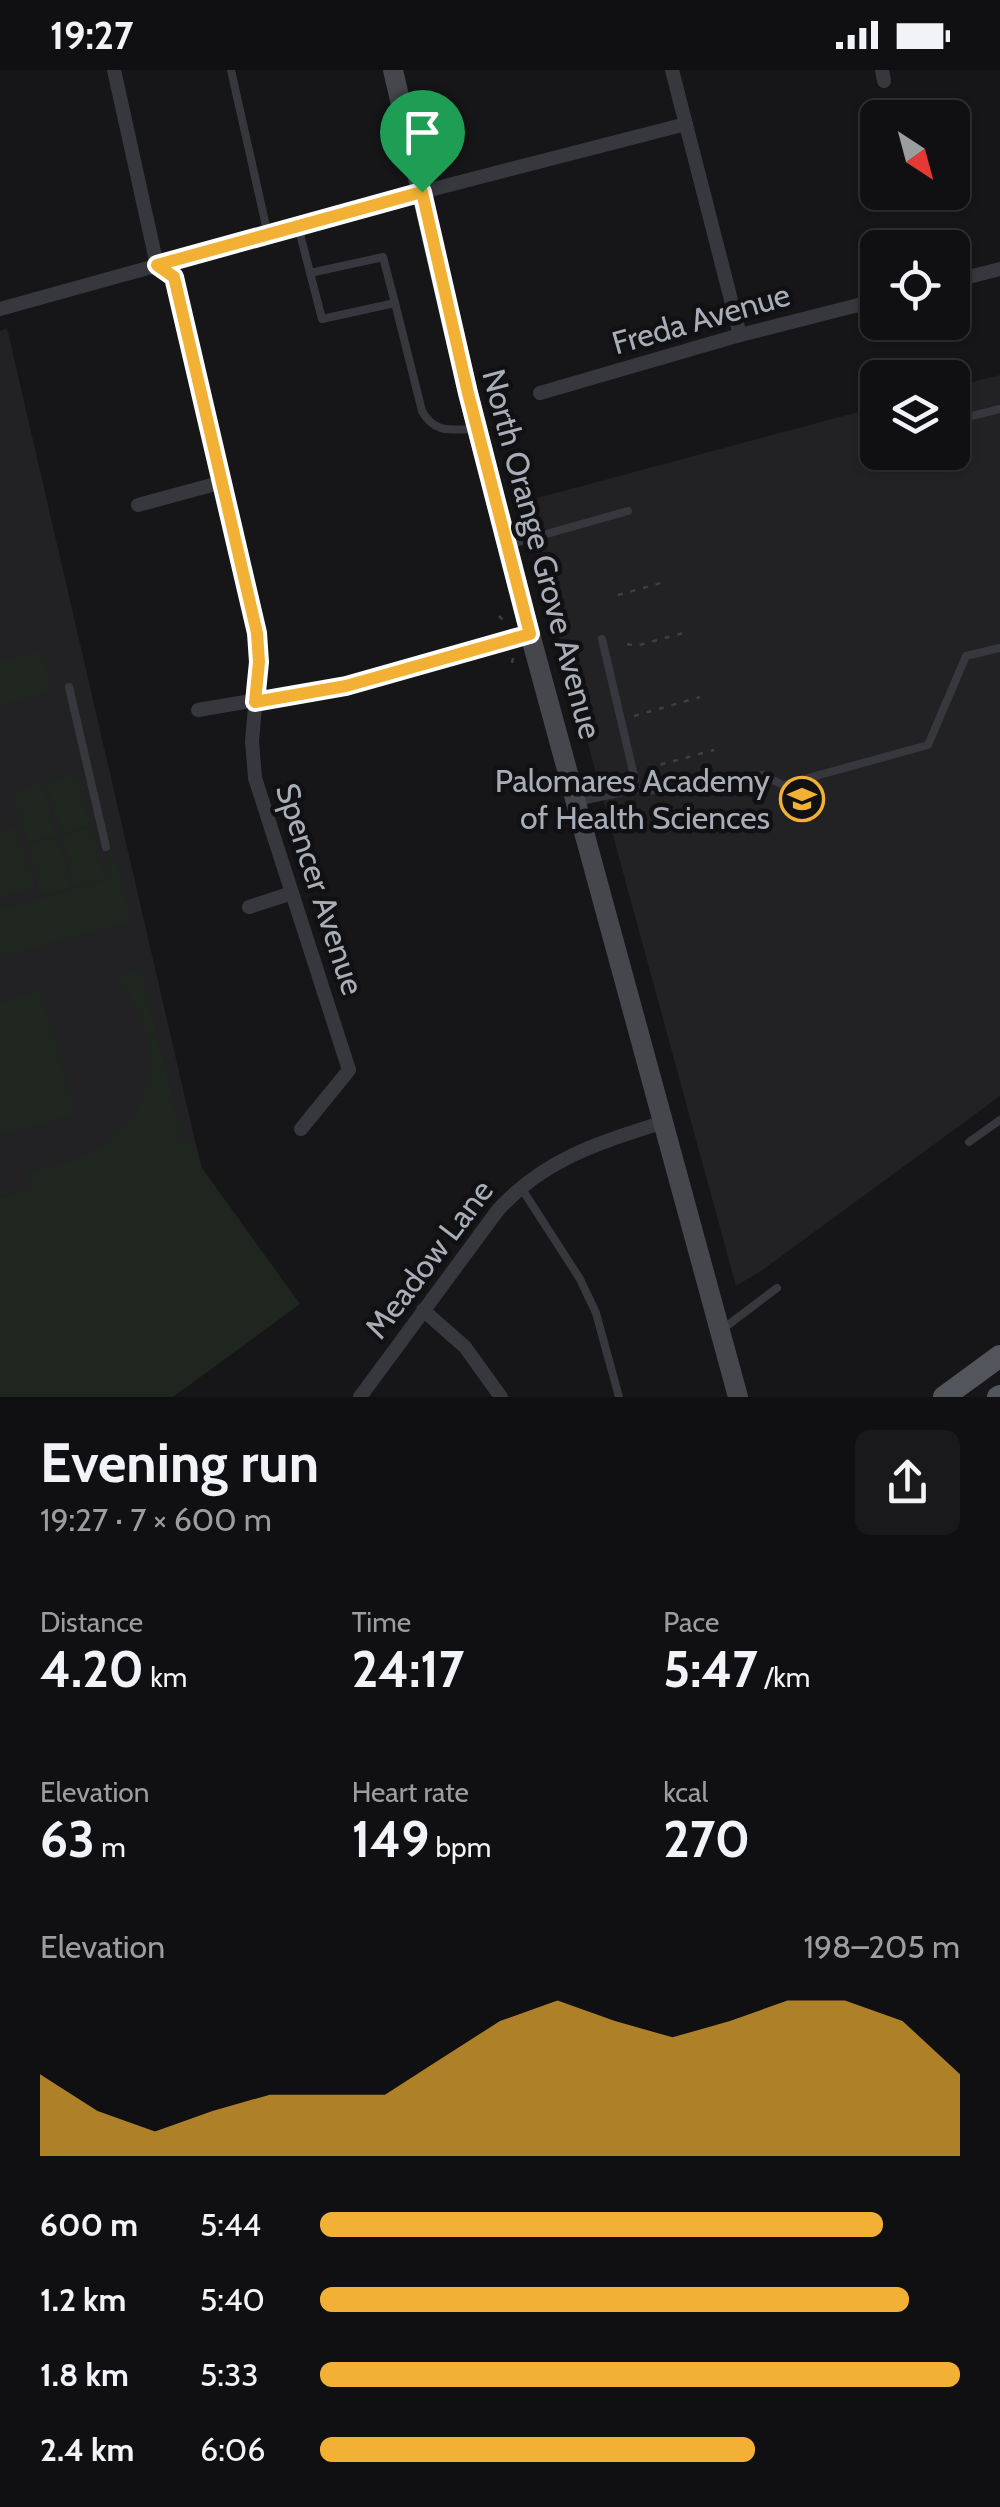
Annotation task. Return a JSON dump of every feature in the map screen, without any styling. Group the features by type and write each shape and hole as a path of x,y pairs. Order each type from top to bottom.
{"main road":[{"name":"North Orange Grove Avenue","path":"393,70 530,634 738,1397"},
{"path":"944,1397 1000,1356"}],"street":[{"name":"Spencer Avenue","path":"114,70 157,265 174,277 257,633 259,662 252,741 255,778 350,1070 302,1128"},
{"path":"672,70 740,335"},
{"path":"0,309 422,192 686,124"},
{"path":"970,276 1000,268"},
{"name":"Freda Avenue","path":"540,393 860,305"},
{"path":"138,504 223,482"},
{"path":"198,710 346,686 530,634"},
{"path":"249,907 292,893"},
{"name":"Meadow Lane","path":"360,1397 520,1186 585,1147 664,1122"},
{"path":"423,1310 465,1347 501,1397"}],"lane":[{"path":"230,70 268,234"},
{"path":"298,226 322,319 394,304"},
{"path":"310,273 383,256 422,411 428,421 447,430 478,428"},
{"path":"970,416 1000,409"},
{"path":"508,545 628,511"},
{"path":"602,639 635,780 632,790"},
{"path":"576,802 632,790 699,790 763,774 783,786 928,744 966,656 1000,648"},
{"path":"69,687 106,847"},
{"path":"969,1142 1000,1120"},
{"path":"520,1186 580,1278 596,1314 619,1397"},
{"path":"720,1330 777,1288"}],"path":[{"path":"618,594 668,581"},
{"path":"627,644 636,646 682,633"},
{"path":"634,716 700,698"},
{"path":"648,768 714,750"}],"shaded area":[{"path":"7,328 195,1141 0,1198 0,331"},
{"name":"Palomares Academy of Health Sciences","path":"1000,375 1000,1096 736,1286 522,502 860,412 860,470 970,470 970,383"},
{"path":"42,650 52,691 0,706 0,661"},
{"path":"76,774 91,825 61,834 46,783"},
{"path":"43,783 57,835 27,843 13,792"},
{"path":"17,827 35,888 0,897 0,832"},
{"path":"91,827 106,878 75,887 61,836"},
{"path":"58,837 72,888 42,896 28,845"},
{"path":"109,850 120,870 131,921 5,956 0,948 0,910 107,879"},
{"path":"141,970 183,1144 195,1141 202,1168 300,1304 173,1397 0,1397 0,1198 30,1189 27,1173 74,1160 101,1147 121,1131 135,1111 144,1090 147,1043 142,1020 115,978"},
{"path":"41,991 76,1114 0,1135 0,1003"}],"place":[{"name":"Palomares Academy of Health Sciences","path":"802,799"}],"route":[{"path":"422,192 468,393 530,634 346,686 255,702 259,662 251,603 174,277 157,265 422,192"}]}
